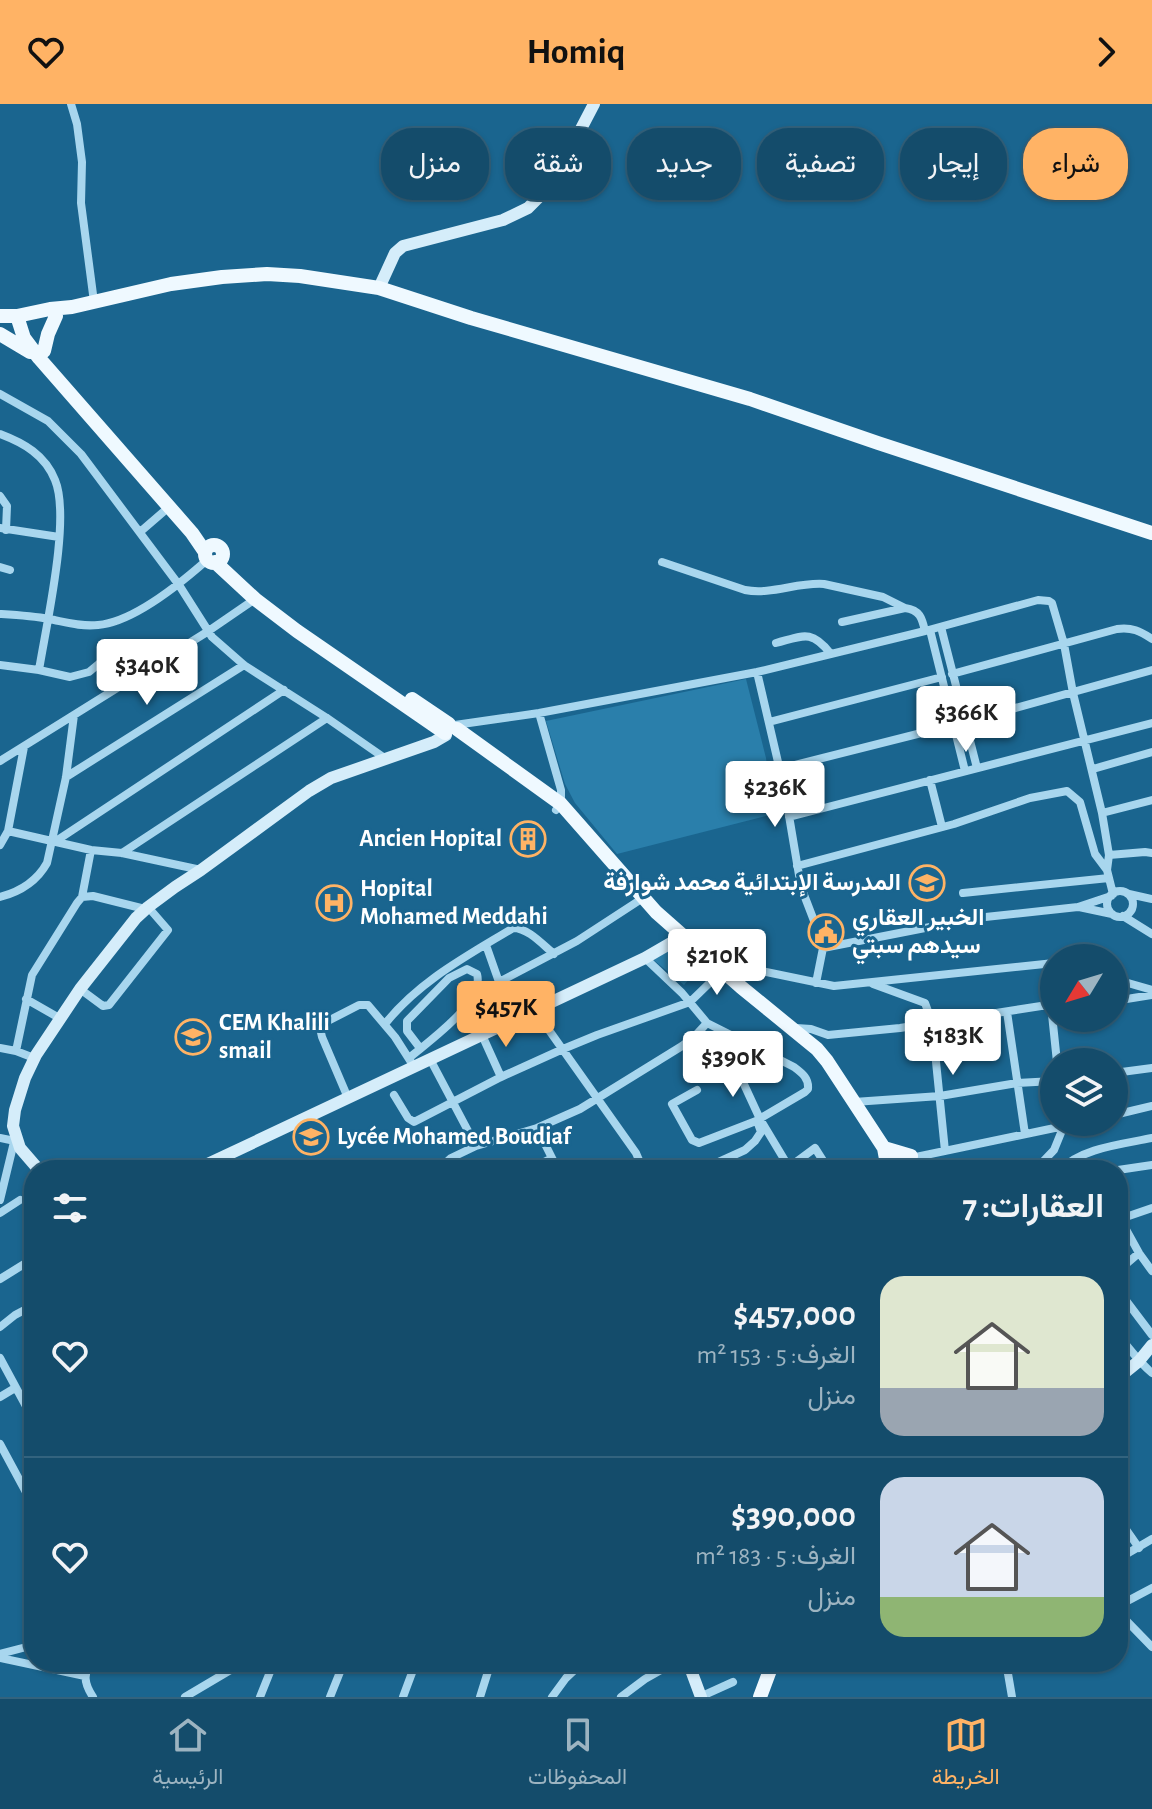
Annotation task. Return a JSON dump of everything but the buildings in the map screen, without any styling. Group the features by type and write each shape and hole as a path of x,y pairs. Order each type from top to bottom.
{"main road":[{"path":"379,288 389,262 403,246 503,220 528,208 559,171 594,104"},
{"path":"0,324 171,284 222,277 267,274 300,276 379,288 750,399 1152,533"},
{"path":"0,316 22,319 56,316 72,307"},
{"path":"41,354 56,316"},
{"path":"22,319 41,354 169,507 255,599 297,631 450,731"},
{"path":"0,334 41,354 187,517 213,555 272,604 479,755 573,819 643,898 683,936 817,1049 854,1102 887,1160"},
{"path":"30,1160 15,1139 13,1126 15,1110 34,1058 80,989 146,908 331,778 434,742 450,731"},
{"path":"216,1160 348,1098 411,1062 430,1059 504,1025 645,958 683,936"},
{"path":"1128,1369 1145,1355"},
{"path":"682,1672 692,1697"},
{"path":"691,1672 700,1697"},
{"path":"760,1697 769,1672"},
{"path":"769,1697 778,1672"}],"street":[{"path":"71,104 82,162 81,203 94,302"},
{"path":"0,394 48,421 81,454 179,585 207,632 244,665 386,759"},
{"path":"0,434 30,448 44,461 54,477 62,508 39,670"},
{"path":"0,496 7,506 3,529 59,537"},
{"path":"140,532 169,507"},
{"path":"0,614 77,625 113,622 179,585 213,555"},
{"path":"662,562 745,590 759,592 824,584 883,597 918,612 928,630 942,677 965,771"},
{"path":"0,567 10,570"},
{"path":"0,761 255,599"},
{"path":"450,731 757,672 1046,600 1052,603 1064,644 1093,769 1109,855 1108,874 1112,895 1108,905 1113,914"},
{"path":"842,622 905,608"},
{"path":"941,627 977,768"},
{"path":"952,674 1129,628 1152,639"},
{"path":"776,643 812,635 830,653"},
{"path":"0,665 77,677 101,662"},
{"path":"66,777 244,665"},
{"path":"965,722 1152,670"},
{"path":"757,672 801,887 823,948 816,983"},
{"path":"769,722 942,677"},
{"path":"54,841 284,690"},
{"path":"539,713 561,790 558,807"},
{"path":"0,897 20,890 42,872 47,863 66,777 74,715"},
{"path":"122,853 327,718"},
{"path":"789,817 1152,723"},
{"path":"779,769 953,725"},
{"path":"0,845 8,831 24,747"},
{"path":"1093,769 1152,752"},
{"path":"930,780 942,827"},
{"path":"797,866 942,827 1030,798 1067,791 1079,800 1095,854 1108,874"},
{"path":"1102,813 1152,800"},
{"path":"8,831 201,870"},
{"path":"16,1051 32,975 82,897 91,850"},
{"path":"1109,855 1152,853"},
{"path":"963,893 1108,874"},
{"path":"823,948 976,918 1078,907 1122,891 1150,898"},
{"path":"1128,894 1133,903 1131,910"},
{"path":"80,989 103,1006 109,1005 167,933 167,928 146,908 93,896 82,897"},
{"path":"499,982 554,954 643,898"},
{"path":"1123,916 1150,898"},
{"path":"1078,907 1123,916 1152,934"},
{"path":"385,1024 420,988 513,928 519,927 554,954"},
{"path":"486,945 499,982 497,988 504,1025"},
{"path":"645,958 707,1023 794,1067 806,1078 808,1089 758,1120 699,1143 689,1137 672,1104 697,1090"},
{"path":"394,1095 408,1118 414,1122 563,1049 690,1002 726,967 742,967 834,986 1040,965"},
{"path":"348,1098 320,1026 362,1004 368,1005 411,1062 420,1048 467,1005 478,984 477,974 467,969 449,978 407,1021 407,1031 420,1048"},
{"path":"873,983 925,1003 932,1022 945,1151"},
{"path":"1128,984 1152,993"},
{"path":"1128,998 1152,993"},
{"path":"26,999 61,1019"},
{"path":"791,1028 811,1029 828,1035 900,1028 1040,1006"},
{"path":"534,1009 639,1160"},
{"path":"1007,1012 1025,1134"},
{"path":"449,1160 476,1146 537,1128 580,1109 682,1046 707,1023"},
{"path":"482,1035 501,1077"},
{"path":"817,1049 828,1035"},
{"path":"0,1048 34,1058"},
{"path":"430,1059 476,1146"},
{"path":"724,1160 745,1150 759,1136 758,1120 736,1067"},
{"path":"1128,1071 1152,1068"},
{"path":"854,1102 940,1096 1040,1082"},
{"path":"1128,1112 1152,1106"},
{"path":"758,1120 784,1160"},
{"path":"537,1128 552,1158 548,1160"},
{"path":"914,1160 1040,1130"},
{"path":"1044,1160 1054,1150 1060,1136"},
{"path":"0,1138 15,1139 0,1200"},
{"path":"1072,1160 1082,1154 1152,1138"},
{"path":"799,1160 815,1148 823,1160"},
{"path":"1128,1169 1152,1165"},
{"path":"0,1213 20,1200"},
{"path":"1128,1215 1152,1208"},
{"path":"1128,1233 1152,1271"},
{"path":"1128,1261 1139,1253"},
{"path":"0,1279 24,1264"},
{"path":"1128,1303 1152,1335"},
{"path":"0,1327 24,1310"},
{"path":"1128,1342 1145,1355 1152,1373"},
{"path":"0,1358 24,1404"},
{"path":"0,1397 15,1388"},
{"path":"0,1444 24,1488"},
{"path":"0,1468 10,1462"},
{"path":"1128,1532 1139,1548"},
{"path":"1128,1554 1152,1539"},
{"path":"1128,1601 1152,1588"},
{"path":"1128,1622 1152,1647"},
{"path":"0,1656 24,1648"},
{"path":"0,1656 24,1662"},
{"path":"68,1672 85,1676"},
{"path":"86,1672 85,1682 93,1697"},
{"path":"185,1697 227,1672"},
{"path":"260,1697 270,1672"},
{"path":"330,1697 340,1672"},
{"path":"403,1697 412,1672"},
{"path":"480,1697 488,1672"},
{"path":"552,1697 572,1672"},
{"path":"621,1697 659,1672"},
{"path":"1008,1672 1012,1697"},
{"path":"700,1697 733,1682"}],"shaded area":[{"path":"746,679 766,758 774,814 617,854 575,803 565,784 546,721"},
{"path":"674,942 702,964 684,985 650,957"}],"place":[{"name":"Ancien Hopital","path":"528,839"},
{"name":"المدرسة الإبتدائية محمد شوارفة","path":"927,883"},
{"name":"Hopital Mohamed Meddahi","path":"334,903"},
{"name":"الخبير العقاري سيدهم سبتي","path":"826,932"},
{"name":"CEM Khalili smail","path":"193,1037"},
{"name":"Lycée Mohamed Boudiaf","path":"311,1137"}]}
